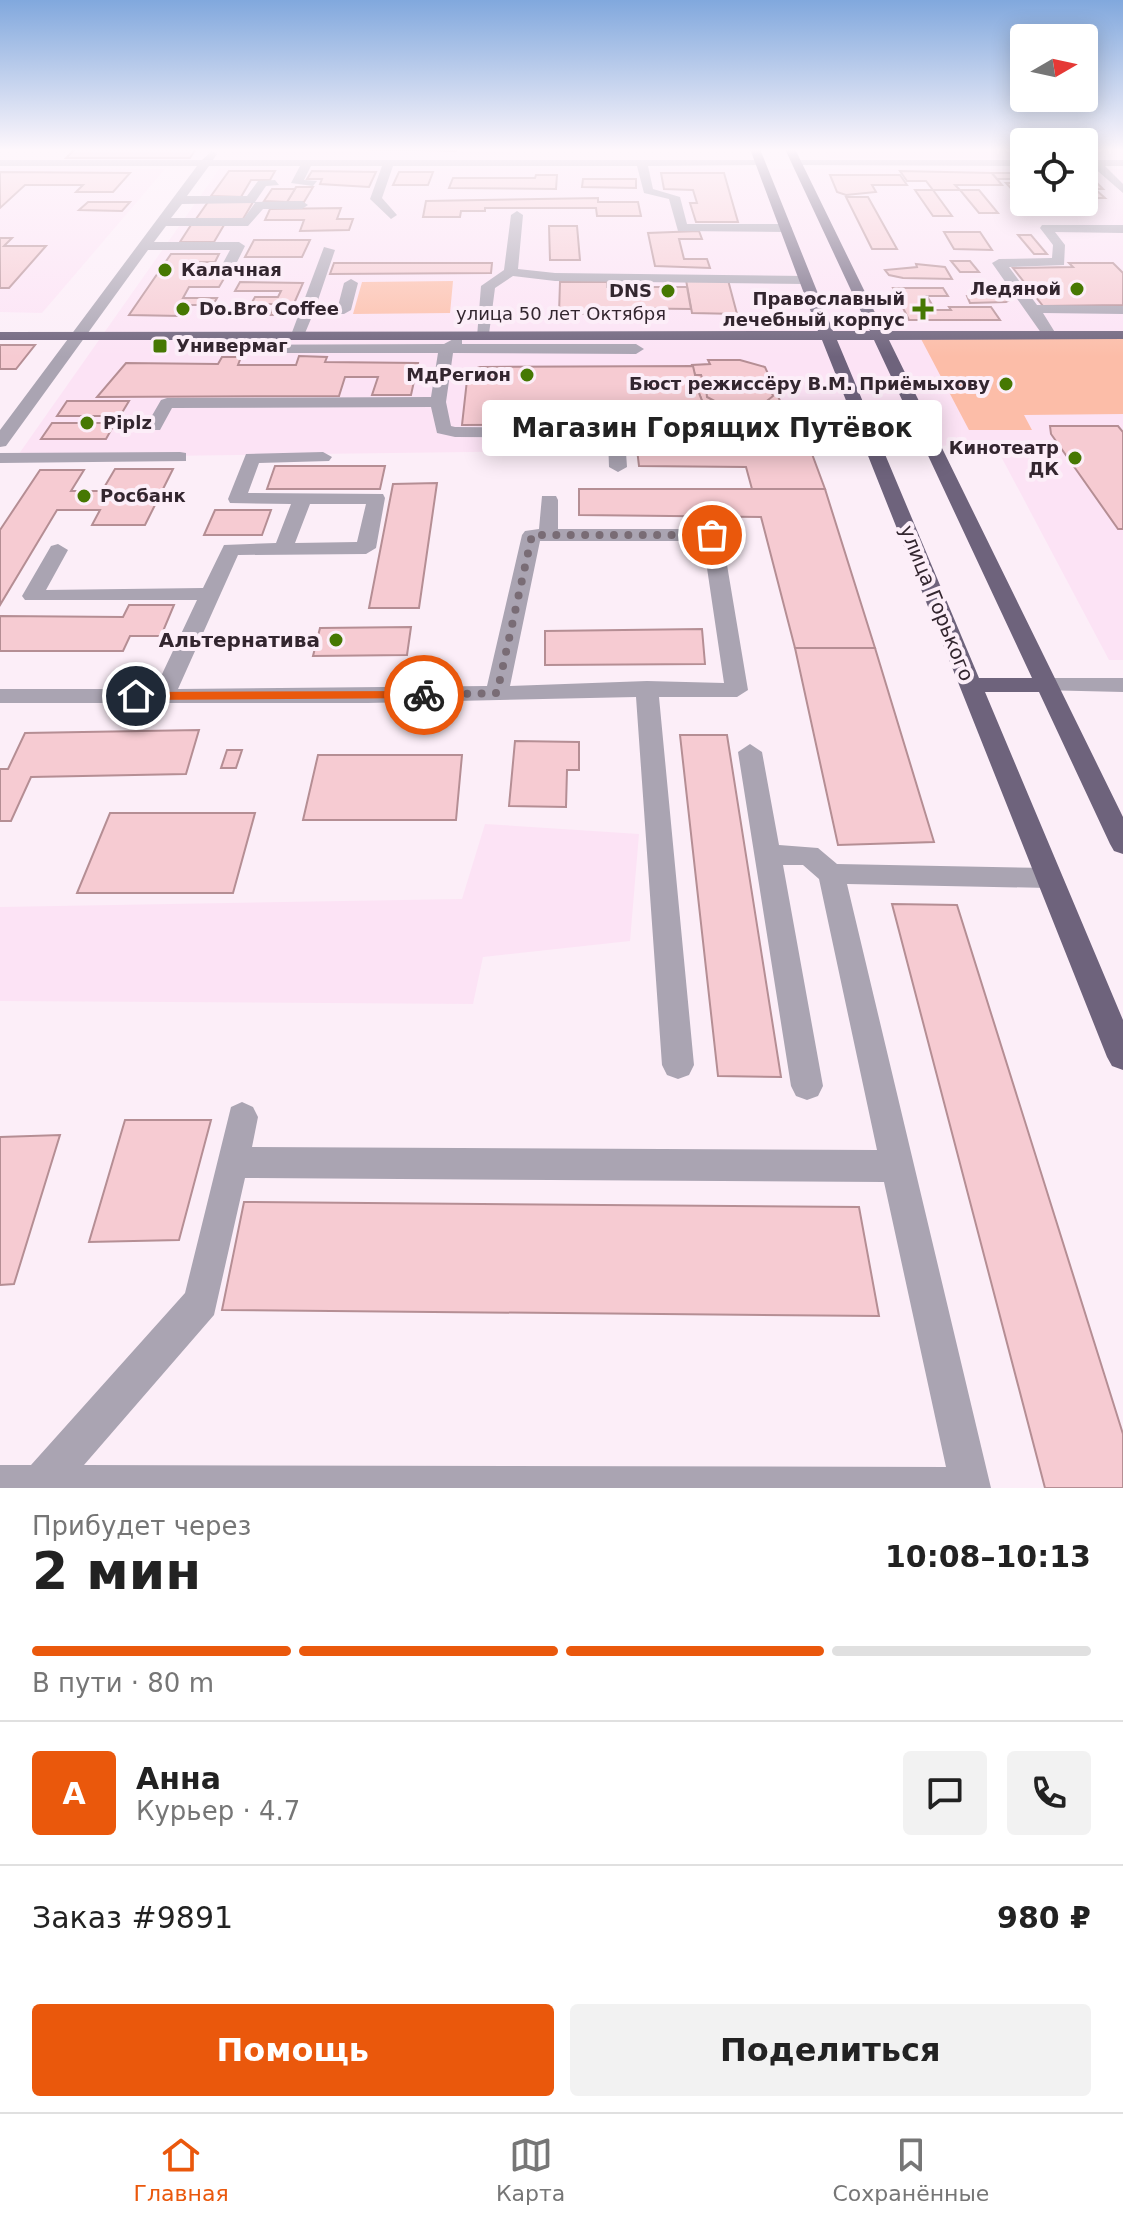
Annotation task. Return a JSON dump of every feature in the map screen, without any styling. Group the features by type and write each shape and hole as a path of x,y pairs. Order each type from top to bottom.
{"main road":[{"name":"улица Горького","path":"782,218 1123,1057"},
{"path":"823,218 1123,844"},
{"name":"улица 50 лет Октября","path":"0,336 1123,335"},
{"path":"971,685 1047,685"}],"street":[{"path":"0,442 167,218"},
{"path":"164,222 248,222 250,218"},
{"path":"511,272 517,218"},
{"path":"680,218 682,228 786,228"},
{"path":"1049,334 999,263 1059,262 1059,245 1046,228 1123,229"},
{"path":"145,246 239,246 230,263"},
{"path":"298,335 329,250"},
{"path":"446,350 474,334 488,286 511,272 555,277 805,280"},
{"path":"309,310 344,310 351,283"},
{"path":"1033,309 1123,310"},
{"path":"221,348 636,349"},
{"path":"446,350 438,402 443,429 455,432 616,431 714,434 717,439 870,439"},
{"path":"154,426 167,403 438,402"},
{"path":"616,431 618,467"},
{"path":"0,458 180,457"},
{"path":"163,696 231,549 366,548 376,498 237,499 252,458 323,457"},
{"path":"283,549 303,498"},
{"path":"548,535 549,500"},
{"path":"0,696 497,693 647,688 737,690 712,535 532,535 497,693"},
{"path":"58,550 32,596 208,594"},
{"path":"1047,685 1123,685"},
{"path":"647,688 678,1065"},
{"path":"750,752 807,1086"},
{"path":"25,1486 971,1487 831,874 809,855 768,855"},
{"path":"831,874 1049,878"},
{"path":"25,1486 201,1302 242,1117"},
{"path":"234,1162 898,1166"}],"shaded area":[{"path":"0,218 123,218 42,313 0,312"},
{"path":"185,218 1123,218 1123,660 1109,660 995,445 16,458"},
{"path":"453,281 450,313 353,314 362,282"},
{"path":"920,337 1123,338 1123,414 1024,415 1032,430 969,430"},
{"path":"485,824 639,834 630,941 483,957 473,1004 0,1001 0,907 462,899"}],"building":[{"path":"695,218 737,218 738,222 696,222"},
{"path":"857,218 880,218 897,249 872,249"},
{"path":"353,219 349,230 300,231 304,220 265,220"},
{"path":"191,225 224,225 214,242 180,242"},
{"path":"549,226 577,226 580,260 550,260"},
{"path":"699,231 702,239 679,239 684,259 707,259 710,268 655,266 648,233"},
{"path":"944,232 980,232 992,250 954,249"},
{"path":"1018,235 1031,235 1047,254 1034,254"},
{"path":"0,238 12,238 4,246 46,246 9,288 0,288"},
{"path":"254,240 310,240 302,257 245,257"},
{"path":"171,254 219,254 215,262 200,262 195,270 229,270 219,287 189,287 183,298 217,298 213,305 187,305 181,316 129,315"},
{"path":"951,261 970,261 979,272 960,272"},
{"path":"334,263 492,263 491,273 330,274"},
{"name":"Ледяной","path":"1069,263 1113,263 1123,273 1123,305 1043,306 1013,268 1073,267"},
{"path":"916,264 945,267 952,279 903,278 889,275 885,270 917,267"},
{"path":"686,280 728,280 737,314 692,313"},
{"path":"240,282 303,283 289,315 270,315 275,304 251,304 255,297 278,297 281,291 235,291"},
{"path":"560,282 607,282 607,287 687,287 691,309 605,308 605,314 559,314"},
{"path":"992,285 1008,285 1017,296 1006,302 970,303 967,296 998,293"},
{"path":"893,288 943,288 948,296 927,296 935,310 991,307 1000,320 909,320"},
{"path":"0,345 35,345 16,369 0,369"},
{"path":"299,356 327,357 325,362 418,363 411,395 372,395 378,377 345,377 339,396 97,397 126,363 218,364 222,357 241,357 238,365 296,365"},
{"path":"708,360 740,360 765,367 785,412 775,412 780,428 706,428 703,416 708,416 697,388 703,382 701,375 695,375 692,365 710,364"},
{"path":"693,366 695,375 701,375 703,382 697,388 708,416 702,416 704,424 462,425 468,371 480,367"},
{"path":"740,377 769,386 773,396 763,404 743,408 722,405 707,397 706,387 710,383"},
{"path":"67,401 129,401 120,416 57,416"},
{"path":"52,423 115,423 106,439 41,439"},
{"path":"634,424 735,425 743,454 812,454 825,489 752,489 746,467 639,466"},
{"path":"1050,426 1118,426 1123,432 1123,529 1118,529 1051,434"},
{"path":"275,466 385,466 380,489 267,489"},
{"path":"115,469 173,469 145,525 92,525 100,510 57,510 0,605 0,530 40,470 84,470 71,491 102,491"},
{"path":"437,483 419,608 369,608 393,484"},
{"path":"579,489 825,489 875,648 795,648 761,517 579,515"},
{"path":"215,510 271,510 262,535 204,535"},
{"path":"129,605 174,605 161,636 130,636 123,651 0,651 0,616 123,617"},
{"path":"411,627 407,655 313,656 320,628"},
{"path":"702,629 705,664 545,665 545,631"},
{"path":"795,648 875,648 934,842 838,845"},
{"path":"199,730 186,774 31,777 11,821 0,821 0,769 8,769 25,733"},
{"path":"680,735 727,735 781,1077 718,1076"},
{"path":"515,741 579,742 579,770 567,770 566,807 509,806"},
{"path":"227,750 242,750 236,768 221,768"},
{"path":"318,755 462,755 456,820 303,820"},
{"path":"110,813 255,813 233,893 77,893"},
{"path":"892,904 957,905 1123,1434 1123,1488 1045,1488"},
{"path":"125,1120 211,1120 179,1240 89,1242"},
{"path":"60,1135 14,1284 0,1285 0,1137"},
{"path":"244,1202 859,1207 879,1316 222,1310"}],"way so far":[{"path":"424,695 497,693 532,535 712,535"}],"place":[{"name":"Калачная","path":"165,270"},
{"name":"Ледяной","path":"1077,289"},
{"name":"DNS","path":"668,291"},
{"name":"Do.Bro Coffee","path":"183,309"},
{"name":"Православный лечебный корпус","path":"923,309"},
{"name":"Универмаг","path":"160,346"},
{"name":"МдРегион","path":"527,375"},
{"name":"Бюст режиссёру В.М. Приёмыхову","path":"1006,384"},
{"name":"Piplz","path":"87,423"},
{"name":"Кинотеатр ДК","path":"1075,458"},
{"name":"Росбанк","path":"84,496"},
{"name":"Магазин Горящих Путёвок","path":"712,535"},
{"name":"Альтернатива","path":"336,640"}],"route":[{"path":"136,696 424,695"}]}
